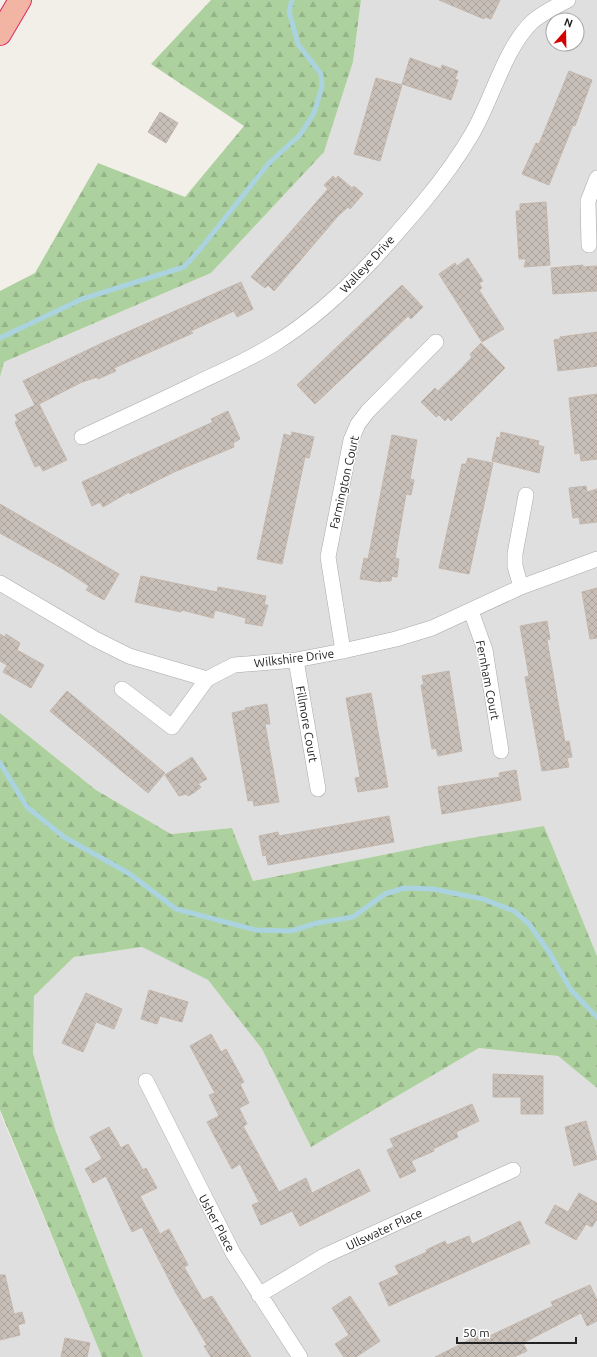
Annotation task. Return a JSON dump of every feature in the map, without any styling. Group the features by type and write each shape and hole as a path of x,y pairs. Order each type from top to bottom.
{"highway":[{"path":"0,34 20,0"}],"street":[{"name":"Walleye Drive","path":"82,437 240,363 275,344 306,322 338,295 371,262 431,193 473,133 508,59 520,38 550,4 568,0"},
{"path":"589,245 588,201 597,178"},
{"name":"Farmington Court","path":"343,651 328,557 351,440 358,424 368,411 436,342"},
{"path":"521,587 515,566 514,554 526,495"},
{"name":"Wilkshire Drive","path":"207,679 234,666 296,660 343,651 424,630 471,611 521,587 597,559"},
{"path":"0,582 95,639 128,656 207,679 172,727 122,689"},
{"name":"Fernham Court","path":"471,611 485,650 501,751"},
{"name":"Fillmore Court","path":"296,660 318,789"},
{"name":"Usher Place","path":"146,1081 214,1218 259,1295 300,1357"},
{"name":"Ullswater Place","path":"259,1295 324,1256 513,1170"}],"shaded area":[{"path":"361,0 597,0 597,956 544,826 447,842 253,881 232,828 171,834 96,790 0,713 0,377 4,362 211,273 324,152 353,62"},
{"path":"142,947 208,980 262,1049 311,1147 479,1048 558,1056 597,1088 597,1357 143,1357 56,1132 33,1053 34,996 74,957"},
{"path":"0,1110 1,1115 102,1357 0,1357"}],"green space":[{"path":"211,0 361,0 353,62 324,152 211,273 4,362 0,377 0,291 35,273 98,163 185,197 244,126 151,64"},
{"path":"0,713 96,790 171,834 232,828 253,881 447,842 544,826 597,956 597,1088 558,1056 479,1048 311,1147 262,1049 208,980 142,947 74,957 34,996 33,1053 56,1132 143,1357 102,1357 0,1110"}],"building":[{"path":"439,0 500,0 491,19 485,17 484,19"},
{"path":"410,58 441,69 442,65 458,71 455,79 458,80 451,100 402,84"},
{"path":"569,71 592,80 575,126 573,125 549,185 522,174 536,143 539,144"},
{"path":"376,78 402,85 380,161 354,154"},
{"path":"160,112 178,123 166,143 148,132"},
{"path":"333,176 336,179 338,176 352,188 354,186 363,194 350,209 348,207 338,216 274,291 268,285 265,288 251,277 328,189 324,185"},
{"path":"546,202 550,265 524,267 526,259 519,259 516,211 520,211 520,204"},
{"path":"468,258 483,281 479,283 482,288 479,290 504,329 482,342 439,274 455,263 457,266"},
{"path":"583,265 583,267 597,266 597,291 553,294 551,268"},
{"path":"241,282 253,309 237,317 234,311 191,331 193,333 114,368 116,371 98,379 97,377 82,382 39,404 67,460 43,471 40,465 35,467 15,422 18,421 15,415 35,405 23,381 100,344"},
{"path":"402,285 423,307 411,319 408,316 315,404 297,385"},
{"path":"597,332 597,366 558,371 554,340 560,339 560,337"},
{"path":"481,343 505,368 451,421 448,417 445,421 439,415 436,417 421,402 435,388 438,391 460,370 472,357 470,354"},
{"path":"597,394 597,459 581,461 580,453 575,454 569,398"},
{"path":"228,411 240,439 233,443 234,447 174,472 130,494 129,492 103,507 100,502 92,506 82,482 213,422 211,419"},
{"path":"292,432 314,437 309,458 305,457 282,564 257,559 284,434 291,436"},
{"path":"501,432 539,441 538,445 544,447 539,473 492,461 497,437 500,438"},
{"path":"392,435 417,440 410,479 414,480 411,495 406,494 395,558 399,559 397,577 392,576 391,581 381,582 360,579 364,558 368,559"},
{"path":"468,458 493,463 469,574 439,568 462,464 466,464"},
{"path":"586,486 587,492 597,489 597,522 580,524 579,517 573,518 569,488"},
{"path":"0,504 119,574 104,600 86,590 89,586 63,569 0,533"},
{"path":"141,576 217,592 218,587 266,596 264,605 268,605 262,626 245,623 246,618 215,610 213,618 182,610 181,612 135,602"},
{"path":"597,588 597,638 590,639 582,592"},
{"path":"547,621 550,639 547,640 565,742 569,741 572,757 567,758 569,767 542,771 525,677 529,676 520,626"},
{"path":"0,634 5,637 6,634 20,643 17,650 44,665 31,688 3,672 7,665 0,661"},
{"path":"449,671 462,751 438,756 436,748 432,749 421,685 424,685 422,676"},
{"path":"67,691 165,773 148,793 50,711"},
{"path":"371,693 388,787 358,792 355,778 360,777 346,698"},
{"path":"267,704 270,724 265,724 279,802 254,806 253,800 248,801 232,713 246,710 245,708"},
{"path":"192,757 207,779 198,784 201,787 195,792 188,796 186,794 179,796 165,775"},
{"path":"516,770 521,800 442,814 438,787 500,777 499,773"},
{"path":"389,816 394,842 268,865 266,855 263,856 259,836 278,832 279,836"},
{"path":"149,990 188,1002 182,1022 160,1016 157,1024 141,1019"},
{"path":"86,993 122,1009 114,1029 96,1022 83,1052 62,1043"},
{"path":"211,1034 221,1052 226,1049 244,1082 240,1084 249,1103 239,1108 247,1124 243,1126 279,1192 306,1178 312,1193 359,1169 370,1191 300,1226 292,1211 261,1225 252,1205 259,1202 240,1164 232,1169 207,1122 219,1116 209,1095 215,1093 190,1046"},
{"path":"493,1074 543,1076 543,1114 521,1114 521,1097 493,1097"},
{"path":"472,1104 479,1121 456,1132 458,1137 433,1149 434,1151 411,1161 416,1171 400,1178 387,1150 394,1147 390,1139"},
{"path":"586,1121 597,1159 574,1166 565,1127"},
{"path":"109,1127 121,1148 128,1144 143,1170 146,1168 157,1188 140,1196 160,1234 169,1229 188,1265 184,1267 203,1300 212,1296 251,1357 211,1357 204,1346 207,1345 176,1293 142,1227 132,1232 106,1176 93,1183 85,1169 102,1159 90,1137"},
{"path":"579,1193 597,1203 597,1219 592,1227 586,1224 576,1240 545,1223 555,1205 568,1212"},
{"path":"520,1221 530,1243 389,1306 379,1283 399,1274 395,1266 427,1252 426,1250 445,1241 447,1245 469,1236 472,1244"},
{"path":"0,1275 5,1275 14,1314 22,1312 25,1323 18,1325 20,1335 0,1340"},
{"path":"590,1285 597,1300 597,1321 587,1326 581,1313 523,1343 527,1351 514,1357 435,1357 477,1336 479,1341 553,1306 551,1302"},
{"path":"350,1296 380,1341 356,1357 344,1357 335,1344 349,1335 332,1308"},
{"path":"65,1338 90,1343 87,1357 61,1357"}],"waterway":[{"path":"0,338 82,299 184,267 269,163 300,135 314,113 322,87 321,74 298,44 289,11 292,0"},
{"path":"0,763 27,807 64,837 130,874 176,909 256,930 291,931 317,923 353,917 385,894 404,888 433,889 483,899 514,911 529,924 549,952 571,990 597,1017"}]}
